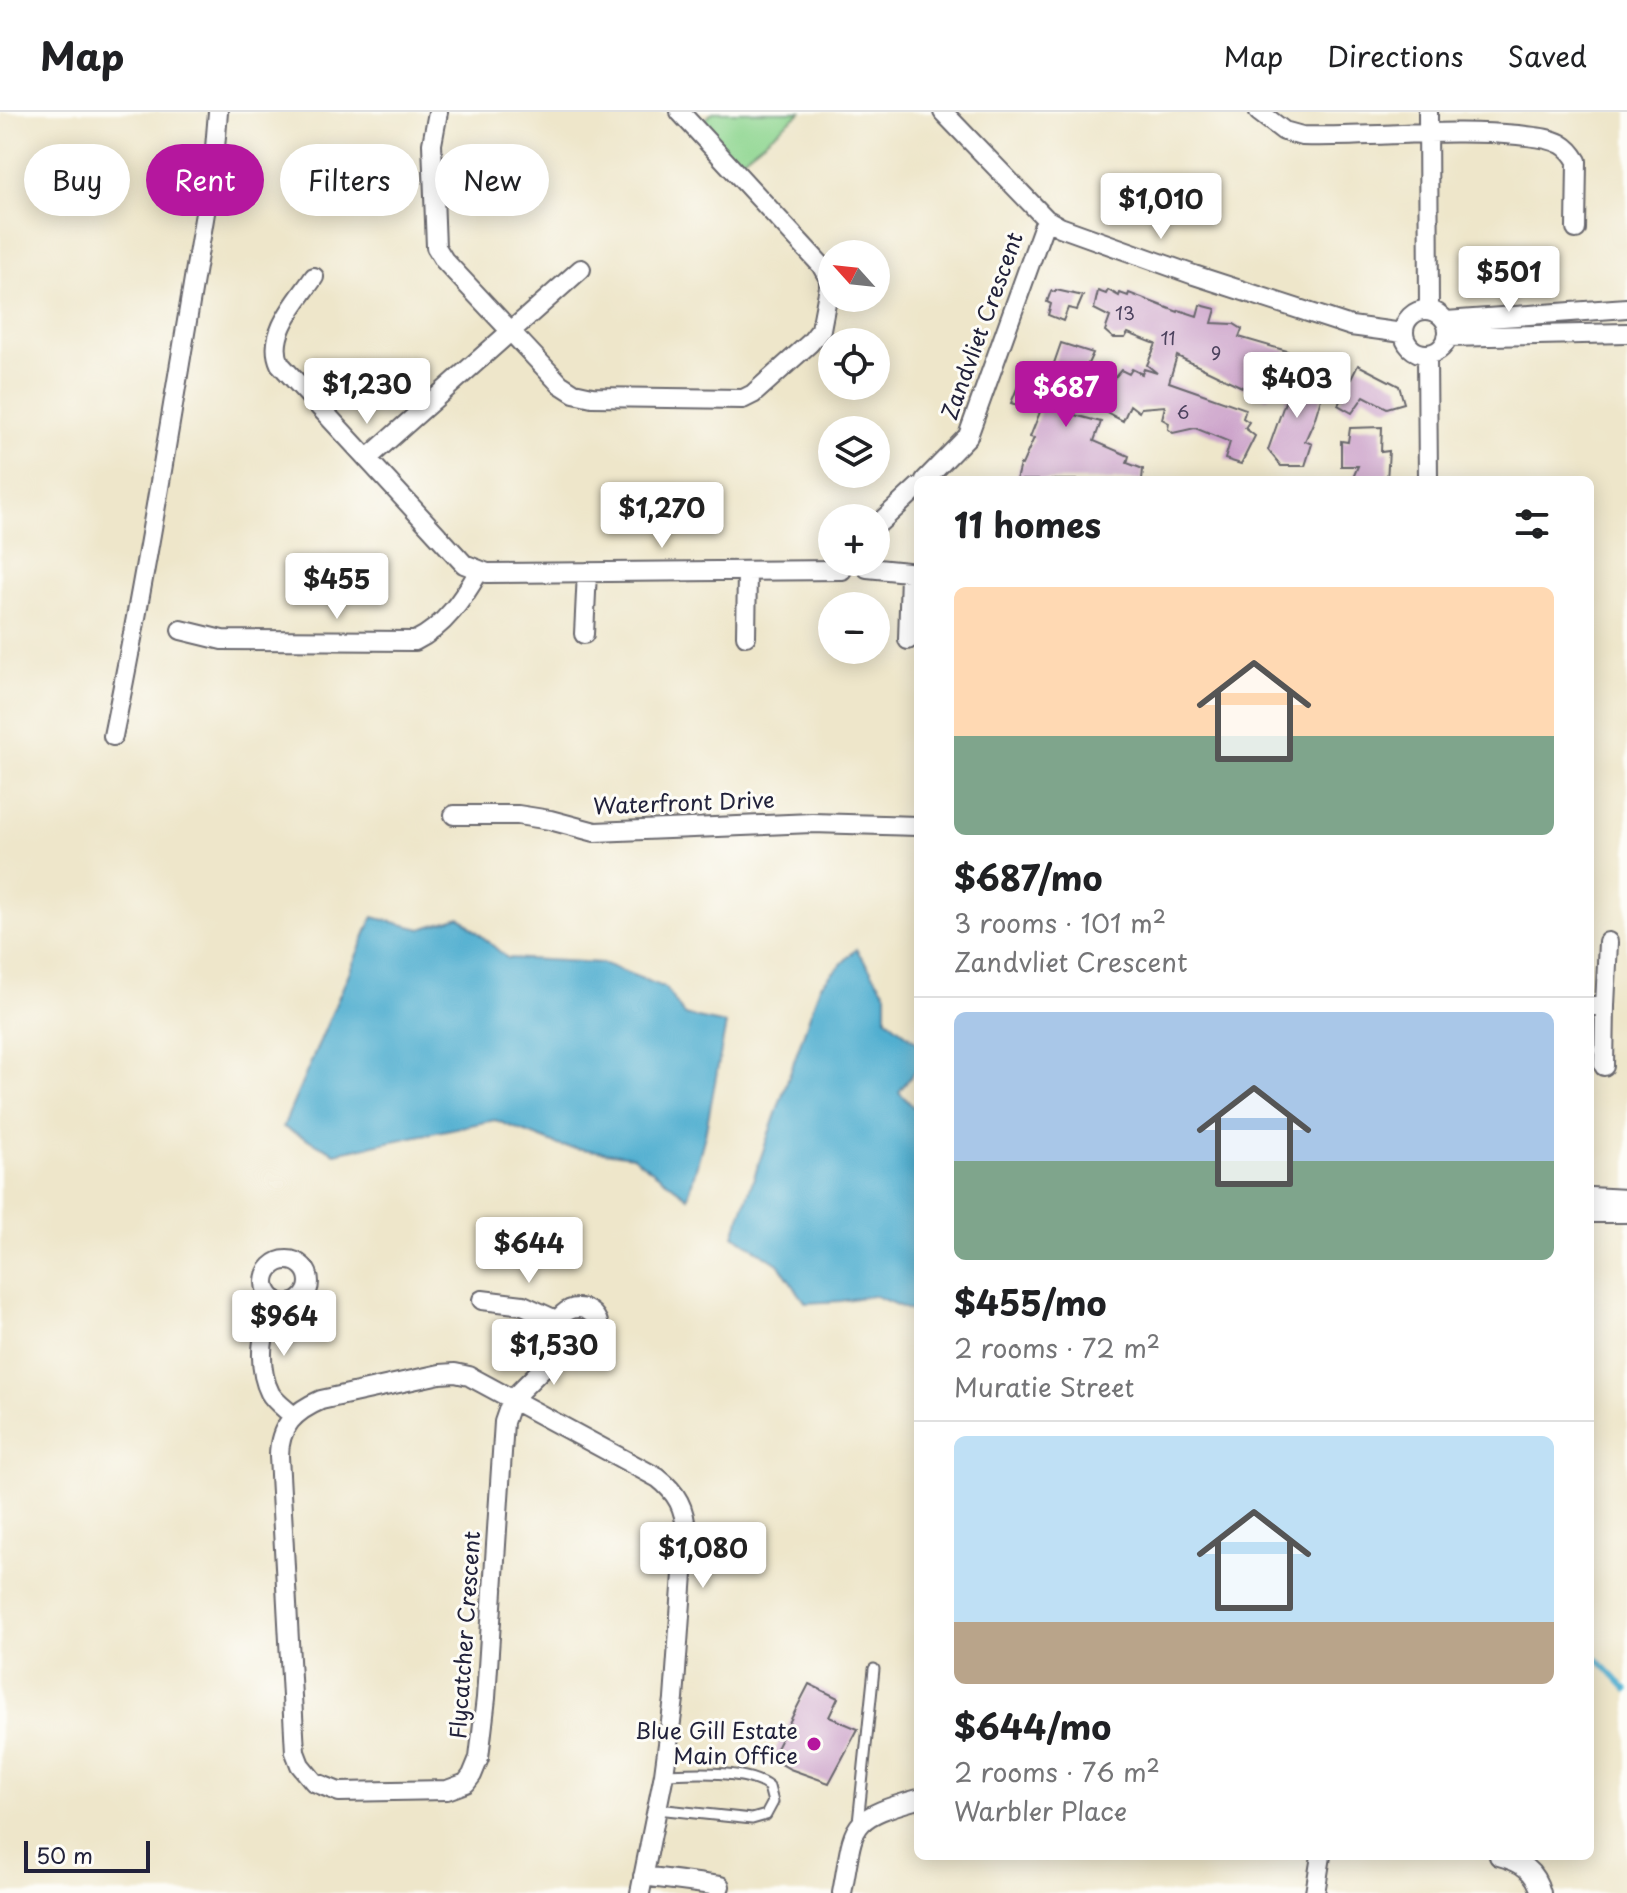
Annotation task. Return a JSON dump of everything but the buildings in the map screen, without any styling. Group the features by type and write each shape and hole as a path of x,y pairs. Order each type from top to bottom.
{"street":[{"path":"113,736 138,613 150,526 214,160 218,112"},
{"path":"438,112 432,144 436,247 444,260 560,384 574,393 592,397 738,400 753,394 817,336 824,320 829,287 825,271 680,112"},
{"path":"943,112 1046,219 1194,275 1351,326 1403,333"},
{"path":"1259,112 1284,131 1302,136 1428,132 1504,134 1546,138 1560,143 1572,152 1577,161 1576,229"},
{"path":"1428,112 1429,310"},
{"name":"Zandvliet Crescent","path":"929,476 964,443 974,424 1046,219"},
{"path":"368,458 581,269"},
{"path":"314,277 277,337 277,357 287,373 458,558 479,571 747,571 818,567"},
{"path":"1446,329 1627,308"},
{"path":"1419,310 1429,310 1441,316 1446,329 1436,352 1427,355 1410,349 1403,333 1410,315 1419,310"},
{"path":"1446,329 1627,333"},
{"path":"1427,355 1428,476"},
{"path":"890,513 914,491"},
{"path":"890,569 914,574 908,640"},
{"path":"181,630 222,640 415,641 448,615 479,571"},
{"path":"746,636 747,571"},
{"path":"584,634 587,572"},
{"name":"Waterfront Drive","path":"454,815 528,816 595,832 812,823 914,826"},
{"path":"1604,1066 1598,1006 1608,942"},
{"path":"1594,1197 1627,1199"},
{"path":"1594,1213 1627,1213"},
{"path":"275,1300 264,1328 263,1371 271,1394 293,1416 321,1400 455,1373 469,1376 670,1487 681,1503 686,1532 674,1699 664,1774 641,1885 720,1886"},
{"path":"482,1300 523,1305 558,1321"},
{"path":"581,1307 590,1311 600,1327 598,1337 583,1350 565,1346 559,1339 558,1321 563,1313 581,1307"},
{"path":"512,1399 565,1346"},
{"name":"Flycatcher Crescent","path":"293,1416 281,1438 279,1456 293,1725 295,1752 300,1765 314,1782 339,1792 447,1790 466,1783 479,1758 494,1603 501,1443 506,1413 512,1399"},
{"path":"842,1893 851,1841 857,1827 877,1812 914,1800"},
{"path":"1315,1893 1320,1860"},
{"path":"1509,1860 1526,1867 1538,1881 1541,1893"}],"lane":[{"path":"857,1827 874,1669"},
{"path":"657,1809 752,1819 766,1815 773,1802 769,1787 755,1780 707,1773 664,1774"}],"green space":[{"path":"713,112 801,112 729,169 693,131"}],"water":[{"path":"373,917 421,929 460,917 507,958 602,963 666,988 684,1015 726,1024 705,1135 688,1197 632,1156 561,1146 495,1120 335,1153 283,1127"},
{"path":"856,949 886,993 886,1018 914,1040 914,1072 899,1092 914,1108 914,1312 873,1295 806,1303 778,1264 734,1235 820,986"}],"waterway":[{"path":"1594,1655 1627,1690"}],"place":[{"name":"Blue Gill Estate Main Office","path":"814,1744"}]}
